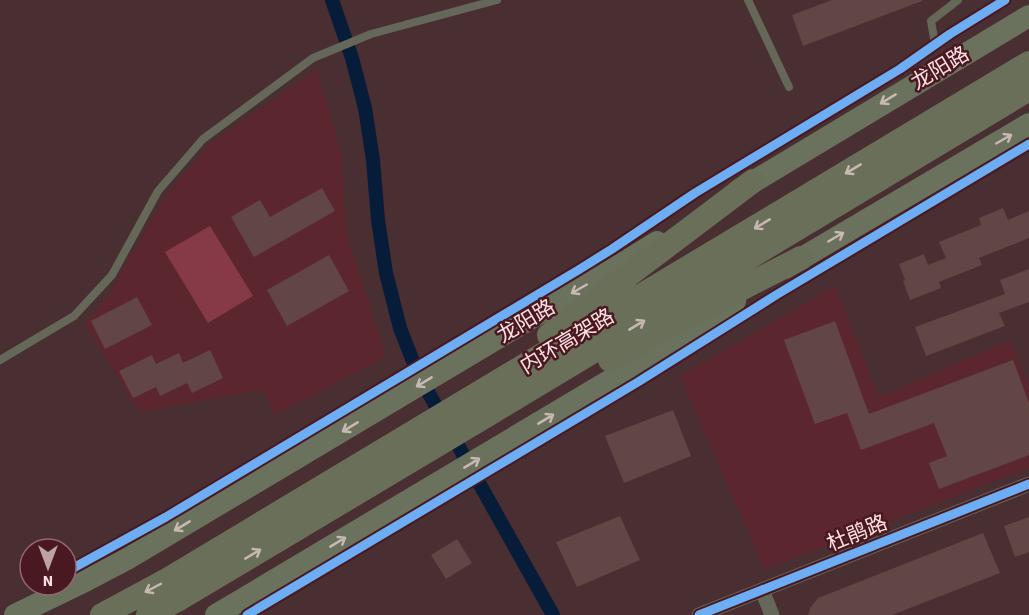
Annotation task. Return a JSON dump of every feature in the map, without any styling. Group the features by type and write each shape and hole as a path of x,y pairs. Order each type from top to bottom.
{"highway":[{"name":"内环高架路","path":"102,615 167,580 274,516 425,437 477,417 817,203 1029,63"},
{"name":"内环高架路","path":"817,203 1029,89"},
{"path":"477,417 561,327 753,181"},
{"path":"477,417 576,380 670,325 801,258"},
{"name":"内环高架路","path":"148,615 392,472 425,437"}],"main road":[{"name":"龙阳路","path":"15,615 127,559 607,273 753,181 1029,16"},
{"path":"801,258 1029,124"},
{"path":"216,615 448,477 477,417"}],"street":[{"name":"杜鹃路","path":"699,615 1029,484"},
{"path":"762,590 772,615"}],"lane":[{"path":"0,360 74,316 112,275 158,190 203,140 314,58 372,34 497,0"},
{"path":"748,0 789,87"},
{"path":"935,44 931,21 958,0"}],"shaded area":[{"path":"317,69 341,153 347,233 386,357 275,415 263,390 139,412 85,324 109,294 163,200 208,145"},
{"path":"210,226 253,296 208,323 165,252"},
{"path":"835,286 879,397 1010,340 1029,386 1029,468 764,569 680,376"}],"building":[{"path":"832,0 922,1 803,46 792,15"},
{"path":"322,188 335,211 254,257 231,217 260,200 270,217"},
{"path":"1003,208 1008,220 1029,211 1029,238 979,258 982,265 939,282 941,288 910,300 899,264 924,254 928,265 946,258 939,242 981,225 979,218"},
{"path":"329,255 349,291 287,326 267,290"},
{"path":"1029,269 1029,302 999,313 1005,326 926,356 915,327 1005,294 1000,280"},
{"path":"137,297 152,325 105,349 91,321"},
{"path":"835,321 869,414 1013,360 1029,403 1029,455 939,489 929,463 947,456 934,423 861,450 847,413 815,424 784,340"},
{"path":"210,350 223,378 192,393 187,383 160,396 156,387 133,398 119,371 152,355 156,364 179,353 183,363"},
{"path":"673,410 691,456 624,483 605,436"},
{"path":"620,516 640,560 577,587 556,542"},
{"path":"1029,517 1029,552 1015,557 1004,526"},
{"path":"983,533 1000,573 892,615 808,615 810,608 818,598"},
{"path":"457,539 472,563 446,579 431,555"}],"waterway":[{"path":"332,0 352,58 365,108 386,273 400,328 418,374 553,615"}],"cycle path":[{"path":"78,565 166,517 580,269 695,193 900,69 1005,0"},
{"path":"247,615 638,382 776,295 1029,144"},
{"path":"699,615 1029,484"}]}
